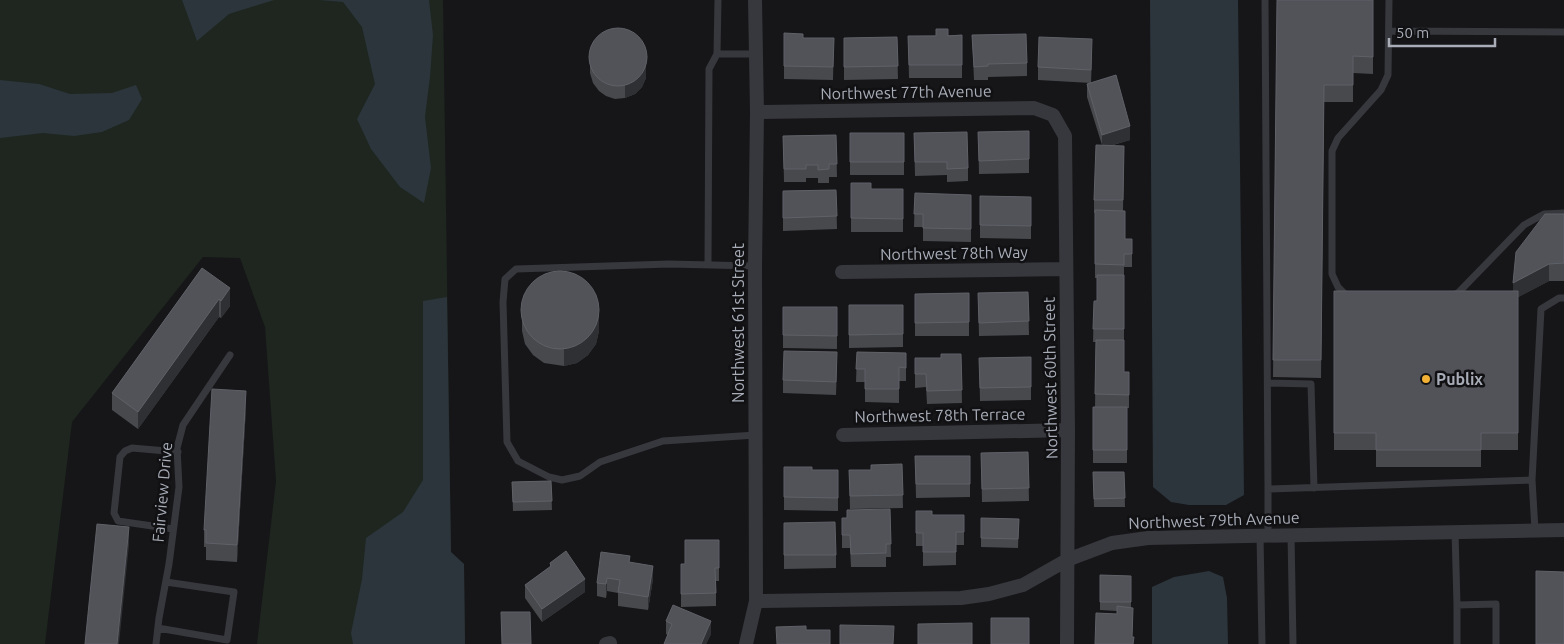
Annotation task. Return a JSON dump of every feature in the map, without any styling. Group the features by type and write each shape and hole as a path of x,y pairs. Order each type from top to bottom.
{"street":[{"name":"Northwest 61st Street","path":"746,644 756,600 755,266 757,112 755,0"},
{"name":"Northwest 77th Avenue","path":"757,112 1034,108 1054,115"},
{"name":"Northwest 60th Street","path":"1054,115 1065,136 1068,430 1067,644"},
{"name":"Northwest 78th Way","path":"842,272 1066,269"},
{"name":"Northwest 78th Terrace","path":"843,435 1068,430"},
{"name":"Northwest 79th Avenue","path":"756,600 961,598 989,594 1023,585 1067,560 1112,543 1139,539 1292,534 1564,530"}],"lane":[{"path":"708,265 709,69 717,54 718,0"},
{"path":"1262,644 1264,535 1268,489 1265,0"},
{"path":"1351,300 1338,287 1332,274 1332,151 1338,138 1381,90 1388,75 1389,0"},
{"path":"1388,31 1564,32"},
{"path":"717,54 756,54"},
{"path":"1442,298 1458,293 1524,225 1544,214 1564,212"},
{"path":"755,266 616,265 516,269 505,279 503,302 508,442 518,461 549,477 562,480 580,476 600,462 663,441 756,435"},
{"path":"1535,530 1532,480 1541,309 1559,298 1564,298"},
{"name":"Fairview Drive","path":"156,644 179,487 178,452 182,425 230,355"},
{"path":"1268,383 1312,384 1314,488"},
{"path":"173,529 118,522 114,513 120,457 125,451 132,448 178,452"},
{"path":"1268,489 1532,480"},
{"path":"1454,532 1457,644"},
{"path":"1292,534 1294,644"},
{"path":"158,628 227,640 234,592 166,582"},
{"path":"1457,605 1496,604 1496,644"}],"shaded area":[{"path":"0,0 443,0 451,552 464,564 465,644 257,644 276,481 265,327 240,258 203,257 72,422 45,644 0,644"},
{"path":"182,0 274,0 229,14 197,41"},
{"path":"319,0 429,0 433,35 425,117 431,168 424,203 400,187 371,149 357,119 375,84 362,27 343,2"},
{"path":"1150,0 1238,0 1244,495 1226,505 1189,505 1171,502 1153,487"},
{"path":"0,80 39,84 70,94 112,93 136,85 142,99 129,120 102,132 74,136 43,133 0,138"},
{"path":"447,297 451,552 464,564 465,644 353,644 351,633 362,579 366,538 403,512 423,480 423,301"},
{"path":"1209,571 1223,577 1227,598 1228,644 1152,644 1152,587 1174,577"}],"building":[{"path":"1277,0 1373,0 1373,57 1353,56 1353,85 1324,85 1321,360 1273,360"},
{"path":"618,28 634,33 642,41 647,57 642,73 634,81 618,86 602,81 594,73 589,57 594,41 602,33"},
{"path":"936,29 948,29 948,36 962,35 962,65 909,65 908,36 936,36"},
{"path":"784,33 803,34 803,38 834,38 833,67 784,66"},
{"path":"1026,34 1027,63 988,64 988,66 974,67 972,35"},
{"path":"897,37 898,66 844,67 844,38"},
{"path":"1039,37 1092,39 1091,70 1038,67"},
{"path":"1116,75 1130,126 1102,135 1087,84"},
{"path":"1029,131 1029,159 979,161 978,132"},
{"path":"967,132 968,168 947,169 947,162 915,162 914,133"},
{"path":"850,133 904,133 904,162 850,162"},
{"path":"836,135 837,164 829,164 829,169 818,170 818,165 806,165 806,169 784,169 783,136"},
{"path":"1096,145 1124,146 1123,200 1094,200"},
{"path":"851,183 871,183 871,189 903,189 903,219 851,218"},
{"path":"836,190 837,216 783,218 783,191"},
{"path":"915,193 971,195 971,229 923,228 923,214 914,214"},
{"path":"980,196 1031,197 1031,226 980,225"},
{"path":"1095,210 1125,211 1125,239 1132,239 1132,254 1124,254 1124,265 1095,264"},
{"path":"1545,214 1564,214 1564,263 1549,264 1513,283 1516,252"},
{"path":"202,268 230,288 221,301 219,299 138,412 112,393"},
{"path":"560,271 575,274 587,283 596,295 599,310 596,325 587,337 575,346 560,349 545,346 533,337 524,325 521,310 524,295 533,283 545,274"},
{"path":"1097,275 1124,275 1124,329 1093,329 1094,301 1097,301"},
{"name":"Publix","path":"1334,291 1518,291 1518,433 1481,433 1481,450 1376,450 1376,433 1334,433"},
{"path":"1028,292 1029,321 979,323 978,293"},
{"path":"969,293 969,322 915,323 915,294"},
{"path":"849,305 903,305 903,334 849,335"},
{"path":"783,307 837,307 837,336 783,335"},
{"path":"1096,340 1124,340 1124,372 1129,372 1129,395 1095,394"},
{"path":"784,351 837,352 836,382 783,380"},
{"path":"857,352 906,353 906,368 899,367 899,389 865,389 865,369 856,369"},
{"path":"941,354 961,354 962,390 927,391 926,374 915,374 915,358 941,358"},
{"path":"1031,357 1031,387 980,388 979,358"},
{"path":"212,389 246,391 237,545 206,543 206,530 204,530"},
{"path":"1093,407 1127,407 1127,450 1093,450"},
{"path":"1028,452 1029,488 982,489 981,453"},
{"path":"915,456 970,456 970,484 916,484"},
{"path":"902,464 903,495 850,496 849,470 871,470 871,465"},
{"path":"784,467 812,467 812,470 838,470 838,498 784,497"},
{"path":"1093,472 1124,472 1125,498 1094,499"},
{"path":"551,481 552,501 513,502 512,482"},
{"path":"890,509 891,544 886,544 886,553 851,554 850,535 842,535 842,518 847,518 847,510"},
{"path":"916,511 932,511 932,515 964,515 964,532 956,532 956,552 923,552 923,533 916,533"},
{"path":"981,518 1019,519 1018,539 981,538"},
{"path":"835,522 836,555 784,555 784,523"},
{"path":"97,524 129,527 117,644 85,644"},
{"path":"685,540 719,540 719,568 715,568 716,593 681,594 681,564 685,564"},
{"path":"566,551 585,579 542,609 525,585 551,566 550,563"},
{"path":"601,552 630,556 629,562 653,566 648,597 618,592 620,580 607,578 606,584 597,583"},
{"path":"1536,571 1564,572 1564,644 1536,644"},
{"path":"1100,575 1131,576 1131,602 1100,602"},
{"path":"673,605 711,621 701,644 664,644 672,624 666,621"},
{"path":"1117,606 1133,608 1133,644 1095,644 1096,613 1117,614"},
{"path":"501,612 530,612 531,644 502,644"},
{"path":"991,618 1029,618 1029,644 991,644"},
{"path":"972,623 972,644 918,644 918,624"},
{"path":"840,625 894,626 893,644 840,644"},
{"path":"806,626 806,630 830,630 830,644 777,644 776,627"}],"place":[{"name":"Publix","path":"1426,379"}]}
